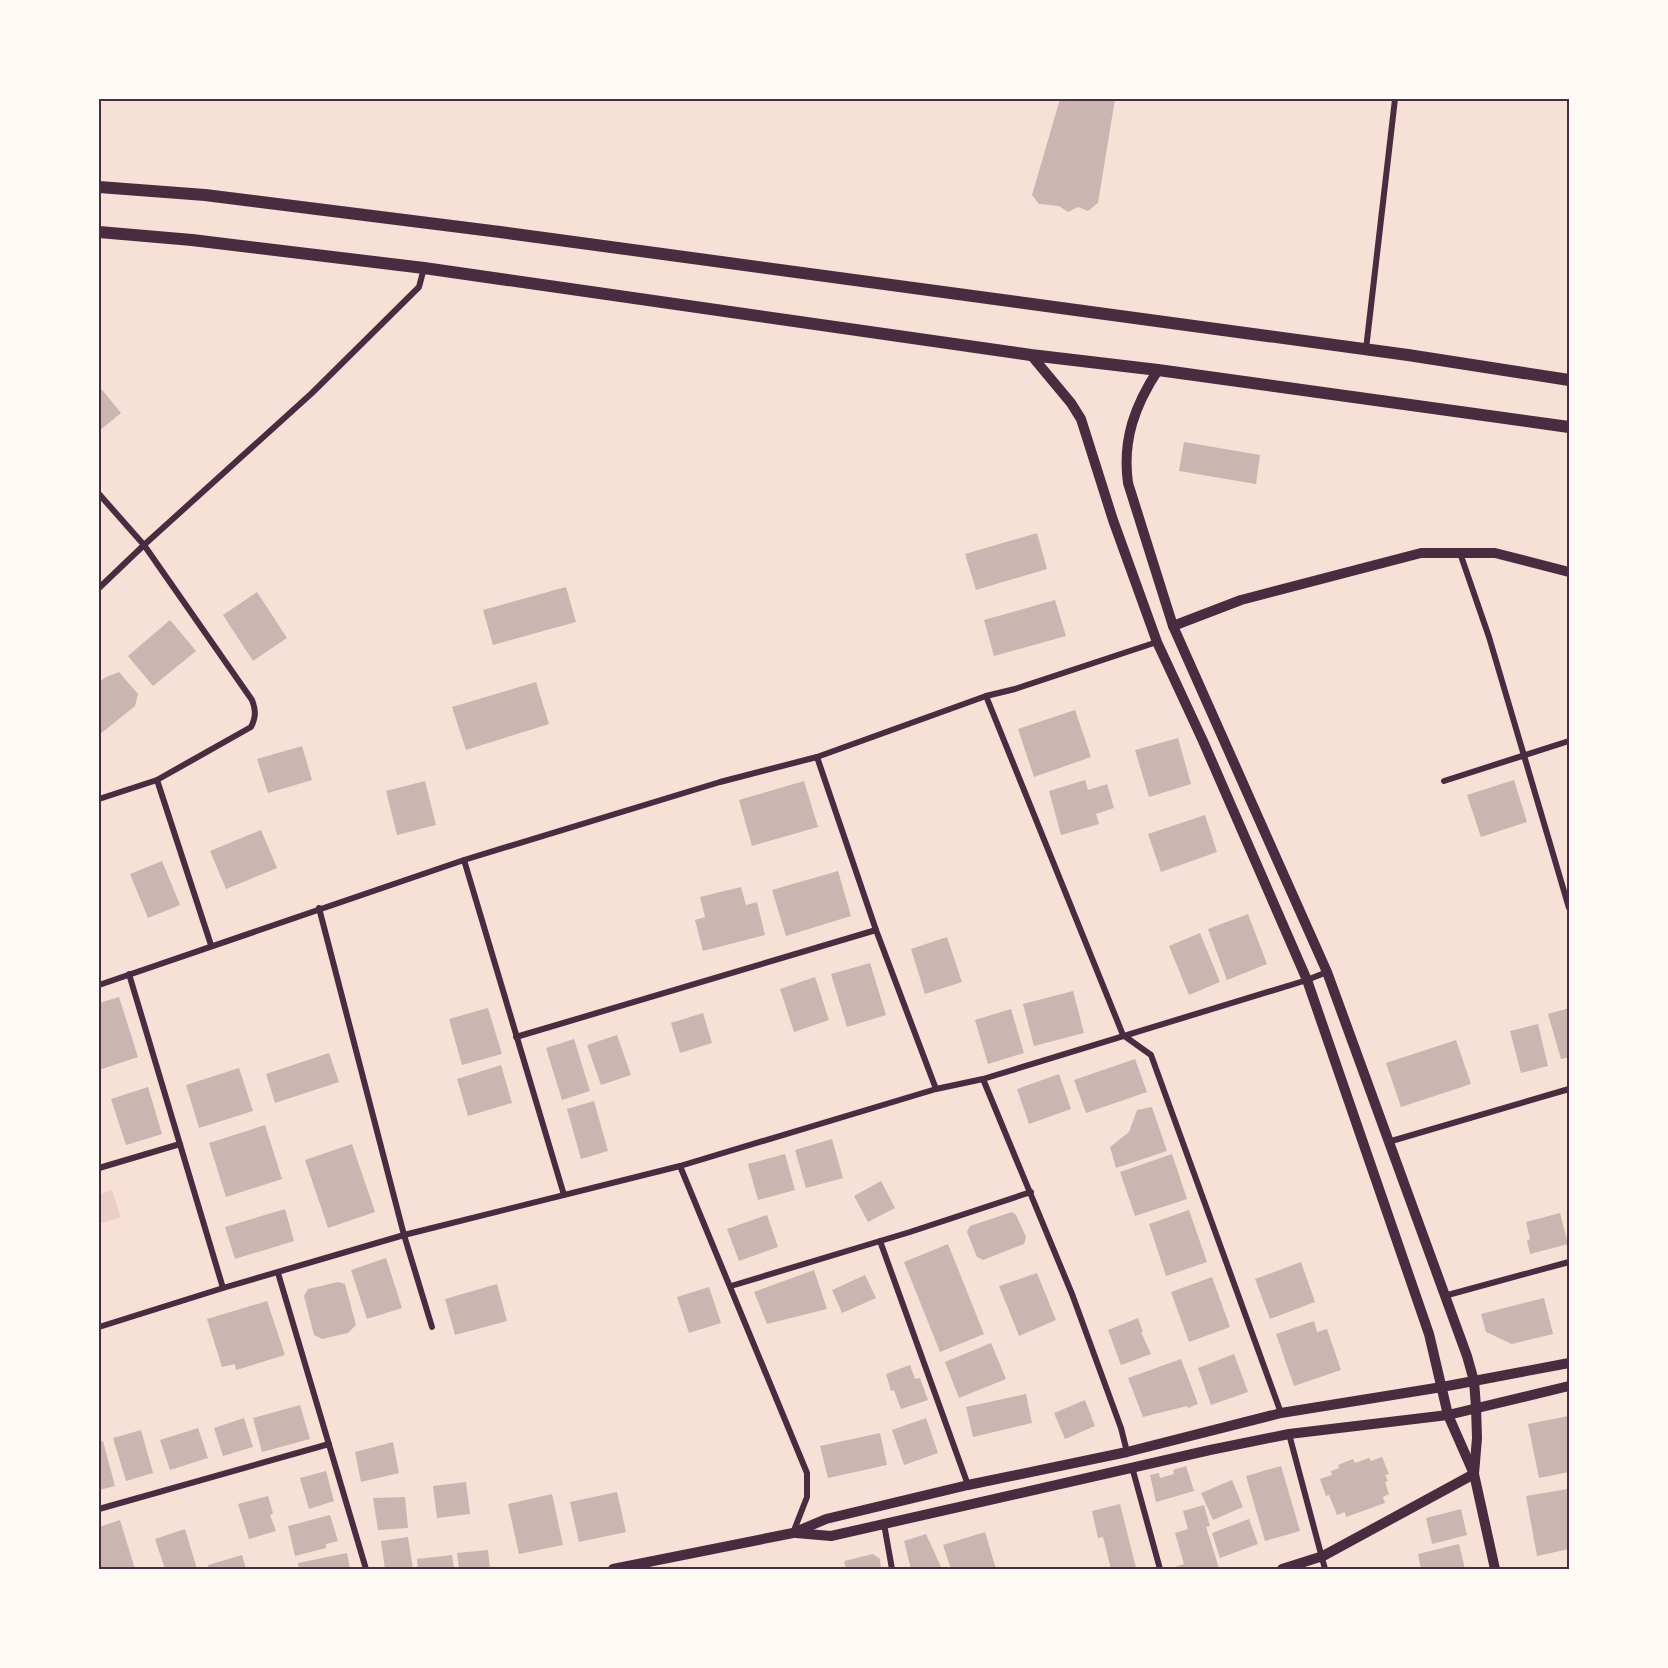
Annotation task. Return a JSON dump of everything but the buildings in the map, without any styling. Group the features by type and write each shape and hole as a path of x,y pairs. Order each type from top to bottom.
{"main road":[{"path":"99,187 205,195 500,232 1366,350 1569,380"},
{"path":"99,232 192,240 424,268 1031,355 1158,370 1569,427"}],"street":[{"path":"1366,350 1395,99"},
{"path":"99,588 329,376 419,287 424,268"},
{"path":"1031,355 1071,403 1081,419 1113,520 1157,642 1203,741 1307,980 1429,1334 1448,1415 1474,1474 1495,1569"},
{"path":"1158,370 1138,404 1125,465 1128,483 1173,626 1327,972 1474,1381 1476,1407 1474,1474"},
{"path":"99,494 144,545 252,700 255,710 255,718 251,727 157,780 99,799"},
{"path":"1173,626 1241,600 1421,553 1495,553 1569,572"},
{"path":"1460,553 1489,637 1569,908"},
{"path":"99,985 464,860 720,782 817,757 986,696 1015,689 1157,642"},
{"path":"986,696 1123,1035 1151,1055 1281,1413"},
{"path":"1444,781 1569,741"},
{"path":"817,757 876,930 936,1089"},
{"path":"157,780 211,945"},
{"path":"464,860 564,1195"},
{"path":"320,908 404,1235 432,1327"},
{"path":"516,1036 876,930"},
{"path":"99,1327 404,1235 680,1166 936,1089 982,1079 1327,972"},
{"path":"129,974 223,1288"},
{"path":"982,1079 1072,1294 1121,1428 1127,1452"},
{"path":"1388,1142 1569,1089"},
{"path":"99,1168 180,1144"},
{"path":"680,1166 807,1473 807,1497 793,1533"},
{"path":"731,1286 1031,1192"},
{"path":"880,1241 968,1485"},
{"path":"1444,1296 1569,1262"},
{"path":"278,1273 366,1569"},
{"path":"613,1569 669,1564 793,1533 825,1519 968,1485 1127,1452 1281,1413 1442,1387 1569,1363"},
{"path":"793,1533 831,1536 1132,1467 1289,1434 1448,1415 1569,1386"},
{"path":"1289,1434 1325,1569"},
{"path":"99,1509 329,1444"},
{"path":"1132,1467 1160,1569"},
{"path":"1282,1569 1323,1556 1474,1474"},
{"path":"884,1524 892,1569"}],"shaded area":[{"path":"112,1190 121,1217 99,1224 99,1194"}]}
